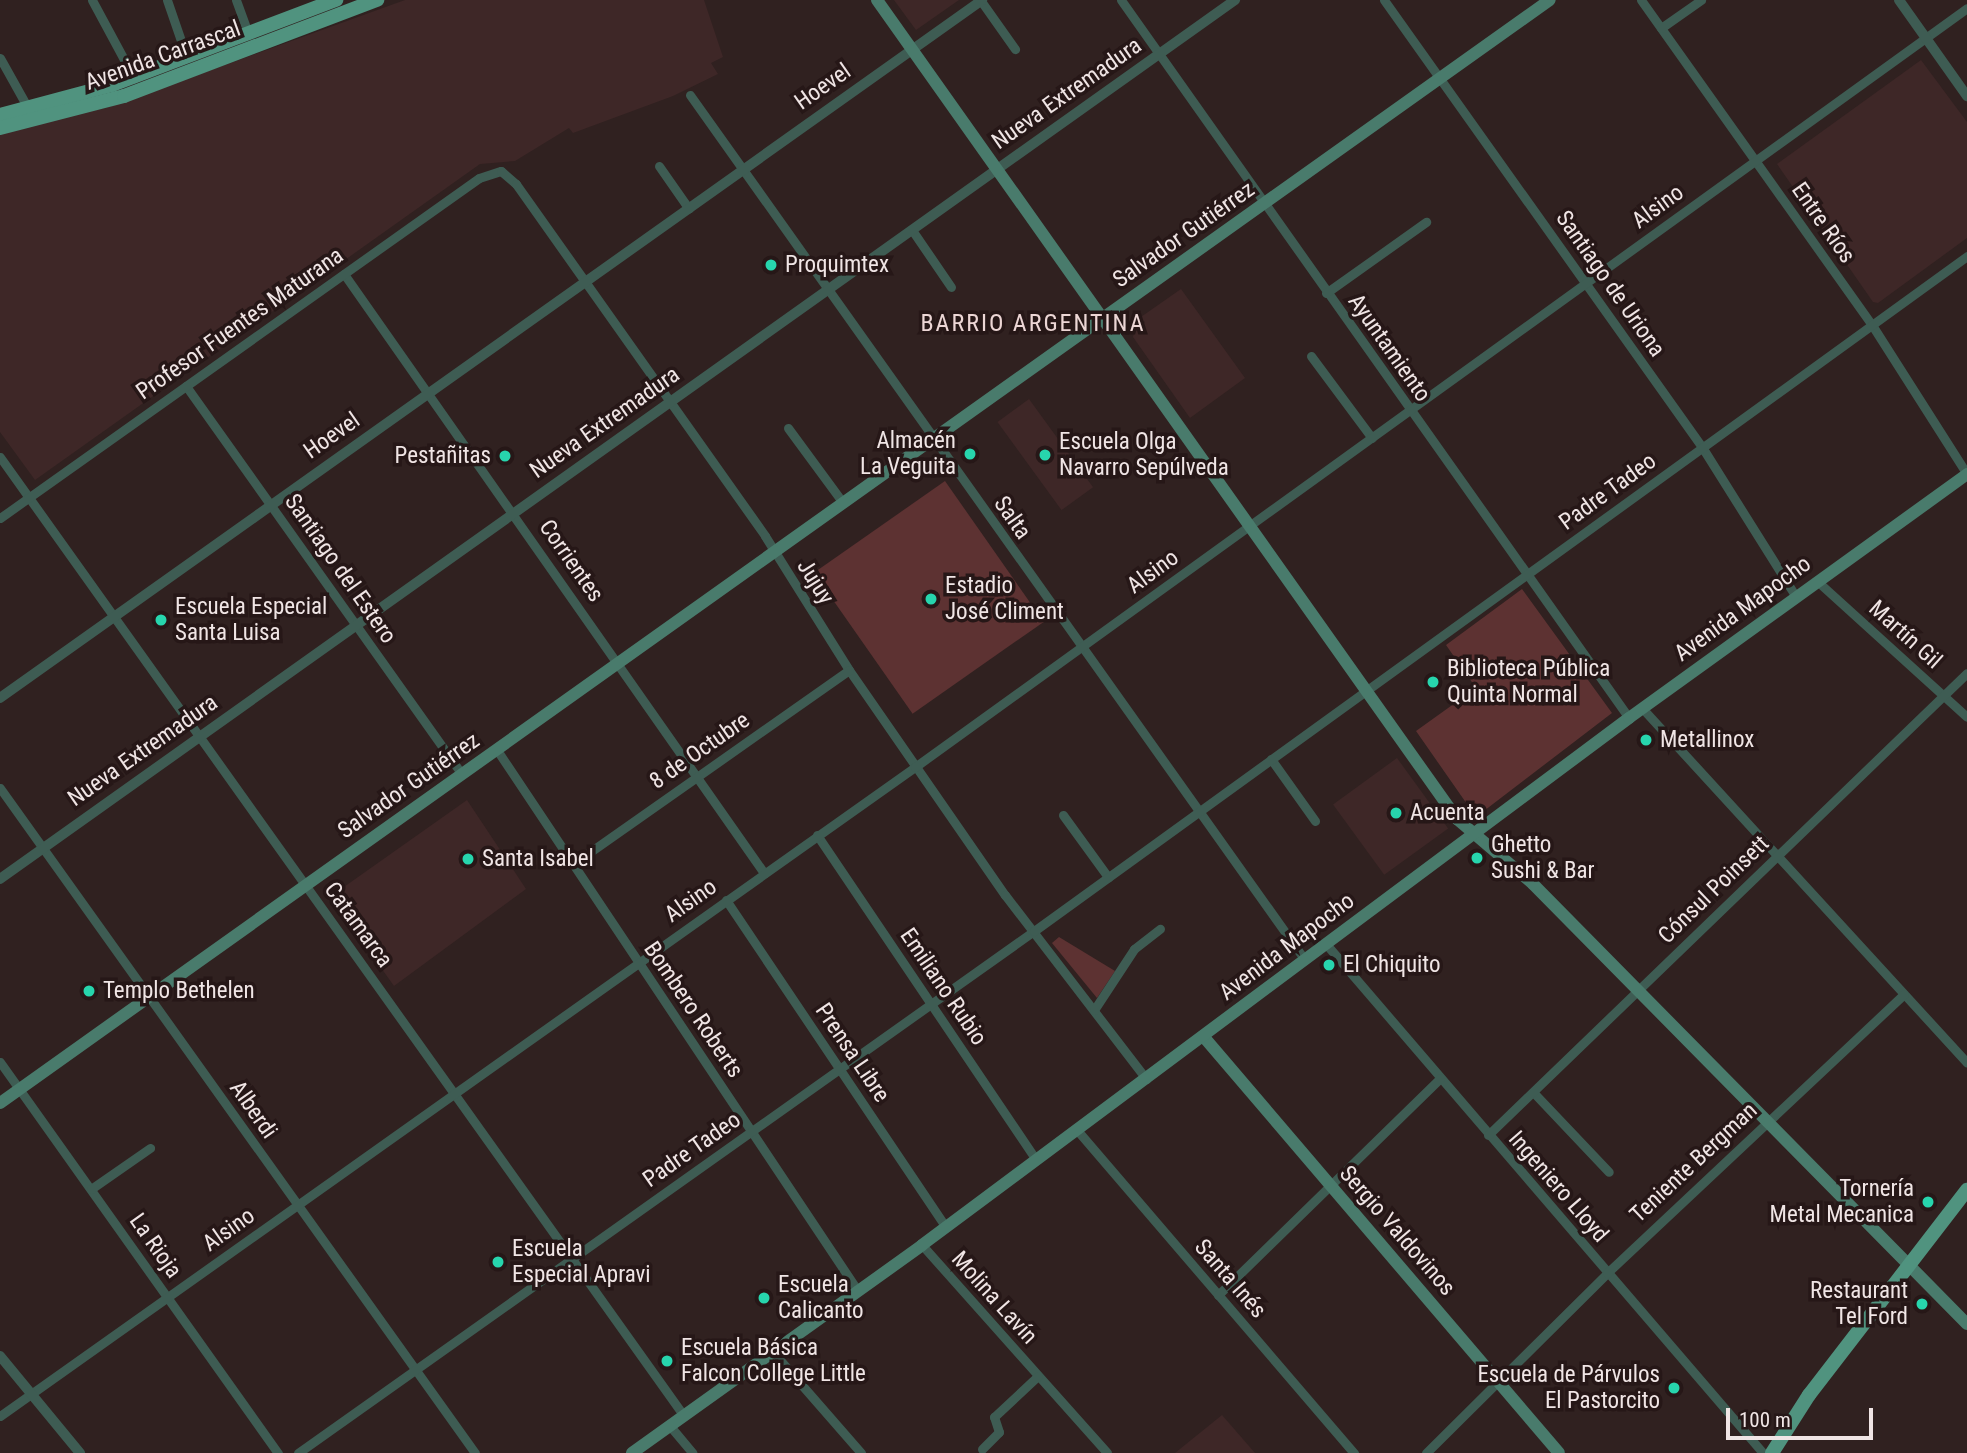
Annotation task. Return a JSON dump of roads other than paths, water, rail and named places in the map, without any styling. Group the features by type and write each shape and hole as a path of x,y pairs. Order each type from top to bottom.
{"main road":[{"name":"Avenida Carrascal","path":"0,115 134,78 249,35 308,5 336,0"},
{"name":"Avenida Carrascal","path":"0,128 124,96 377,0"},
{"path":"877,0 1452,812 1637,990 1967,1324"},
{"name":"Salvador Gutiérrez","path":"0,1103 1550,0"},
{"name":"Avenida Mapocho","path":"632,1453 922,1245 1642,708 1967,474"},
{"name":"Sergio Valdovinos","path":"1202,1036 1559,1453"},
{"path":"1772,1453 1809,1395 1967,1190"}],"street":[{"path":"92,0 134,78"},
{"path":"166,0 187,58"},
{"path":"236,0 249,35"},
{"path":"982,0 1015,49"},
{"name":"Hoevel","path":"0,698 982,0"},
{"name":"Ayuntamiento","path":"1121,0 1629,718"},
{"name":"Nueva Extremadura","path":"0,879 1235,0"},
{"name":"Santiago de Uriona","path":"1384,0 1702,447 1796,597"},
{"name":"Entre Ríos","path":"1641,0 1871,325 1967,474"},
{"path":"1661,28 1701,0"},
{"path":"1899,0 1967,96"},
{"name":"Alsino","path":"0,1416 915,767 1967,8"},
{"path":"0,58 28,108"},
{"name":"Salta","path":"690,94 1080,648 1305,960"},
{"path":"659,166 689,209"},
{"name":"Profesor Fuentes Maturana","path":"0,519 479,178 491,171 506,174"},
{"name":"Jujuy","path":"506,174 671,402 774,552 915,767 1146,1079"},
{"path":"1326,293 1426,222"},
{"path":"912,230 951,287"},
{"name":"Padre Tadeo","path":"298,1453 1034,931 1967,256"},
{"name":"Corrientes","path":"344,274 619,662 764,873"},
{"path":"1311,356 1372,438"},
{"name":"Santiago del Estero","path":"186,386 462,774"},
{"path":"789,428 843,503"},
{"name":"Catamarca","path":"0,457 684,1416"},
{"name":"Martín Gil","path":"1818,581 1967,717"},
{"name":"8 de Octubre","path":"573,864 849,670"},
{"name":"Cónsul Poinsett","path":"1488,1135 1967,673"},
{"path":"1642,708 1967,1063"},
{"name":"Bombero Roberts","path":"497,750 858,1291"},
{"path":"1271,759 1315,821"},
{"name":"Alberdi","path":"0,788 475,1453"},
{"path":"1063,816 1108,877"},
{"name":"Emiliano Rubio","path":"817,835 1036,1160"},
{"name":"Prensa Libre","path":"726,900 946,1227"},
{"path":"1094,1010 1134,949 1160,929"},
{"name":"Ingeniero Lloyd","path":"1326,944 1763,1453"},
{"name":"Teniente Bergman","path":"1426,1453 1606,1273 1903,994"},
{"name":"La Rioja","path":"0,1062 278,1453"},
{"path":"1218,1294 1440,1078"},
{"path":"1533,1091 1609,1172"},
{"name":"Santa Inés","path":"1077,1130 1354,1453"},
{"path":"91,1189 150,1148"},
{"name":"Molina Lavín","path":"922,1245 1107,1453"},
{"path":"773,1352 861,1453"},
{"path":"0,1356 80,1453"},
{"name":"Molina Lavín","path":"982,1448 999,1432 993,1417 1038,1376"},
{"path":"670,1426 693,1453"}],"place":[{"name":"Proquimtex","path":"771,265"},
{"name":"Almacén La Veguita","path":"970,454"},
{"name":"Escuela Olga Navarro Sepúlveda","path":"1045,455"},
{"name":"Pestañitas","path":"505,456"},
{"name":"Estadio José Climent","path":"931,599"},
{"name":"Escuela Especial Santa Luisa","path":"161,620"},
{"name":"Biblioteca Pública Quinta Normal","path":"1433,682"},
{"name":"Metallinox","path":"1646,740"},
{"name":"Acuenta","path":"1396,813"},
{"name":"Ghetto Sushi & Bar","path":"1477,858"},
{"name":"Santa Isabel","path":"468,859"},
{"name":"El Chiquito","path":"1329,965"},
{"name":"Templo Bethelen","path":"89,991"},
{"name":"Tornería Metal Mecanica","path":"1928,1202"},
{"name":"Escuela Especial Apravi","path":"498,1262"},
{"name":"Escuela Calicanto","path":"764,1298"},
{"name":"Restaurant Tel Ford","path":"1922,1304"},
{"name":"Escuela Básica Falcon College Little","path":"667,1361"},
{"name":"Escuela de Párvulos El Pastorcito","path":"1674,1388"}],"district":[{"name":"BARRIO ARGENTINA","path":"1033,324"}]}
